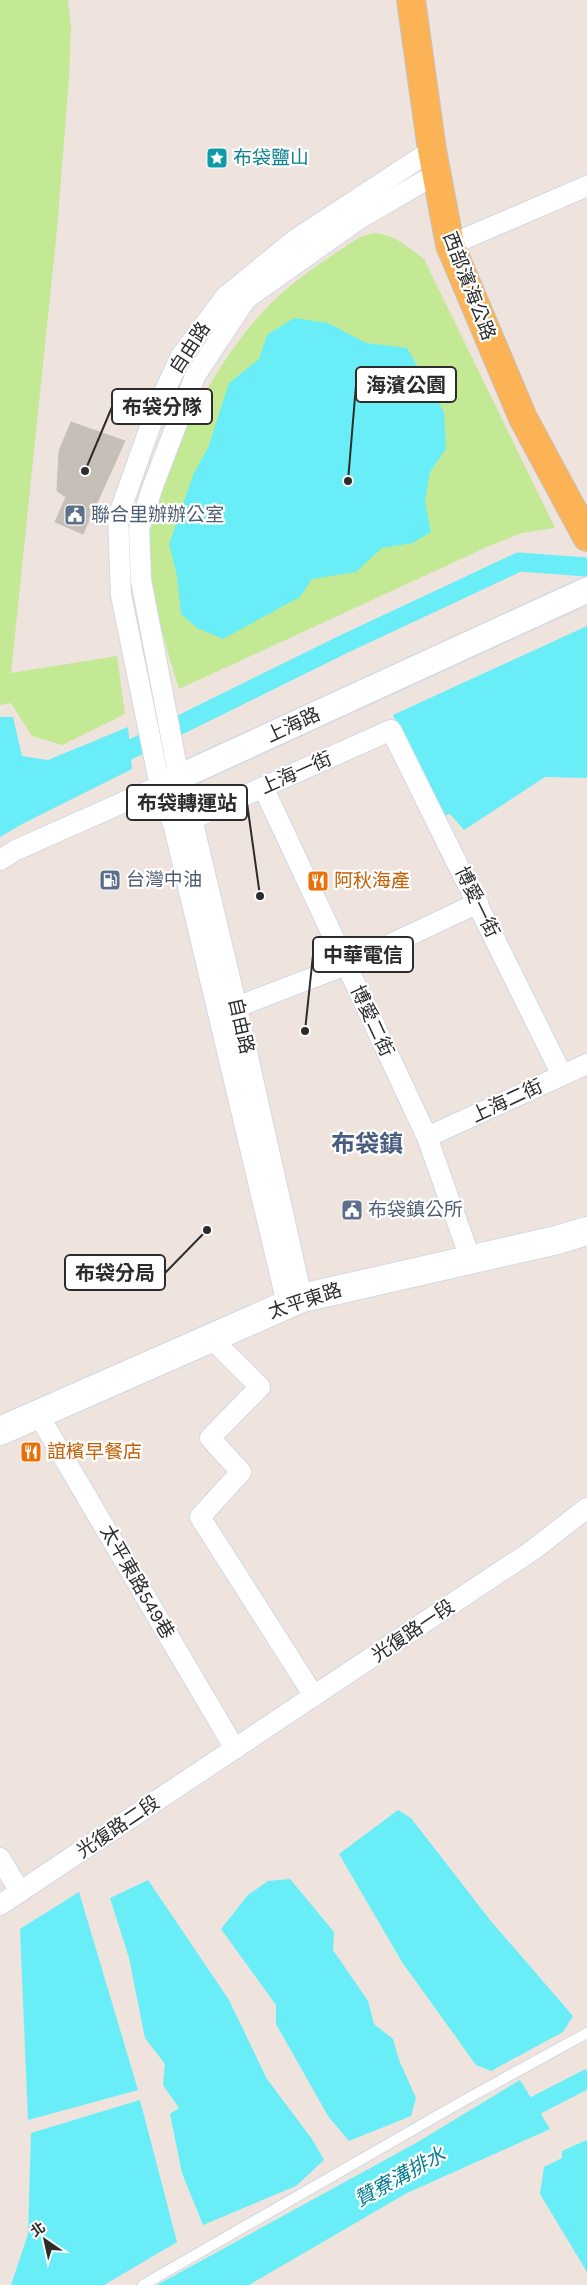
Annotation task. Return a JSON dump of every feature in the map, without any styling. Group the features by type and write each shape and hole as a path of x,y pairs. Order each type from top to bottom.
{"main road":[{"name":"西部濱海公路","path":"411,0 434,162 450,245 523,418 583,530"},
{"name":"太平東路","path":"0,1431 294,1301 470,1258 557,1240 587,1231"}],"street":[{"name":"自由路","path":"168,771 164,701 142,580 140,529 153,486 195,376 246,299 359,219 434,162"},
{"name":"自由路","path":"294,1301 183,823 168,771 144,707 121,595 118,517 156,410 181,356 226,296 296,239 434,162"},
{"path":"450,245 587,186"},
{"name":"上海路","path":"0,860 168,771 587,590"},
{"name":"上海一街","path":"183,823 391,730"},
{"name":"博愛一街","path":"391,730 562,1075"},
{"name":"博愛二街","path":"256,791 346,965 427,1138 470,1258"},
{"path":"228,1011 346,965 478,904"},
{"name":"上海二街","path":"427,1138 587,1064"},
{"path":"211,1338 260,1387 210,1438 241,1472 200,1517 314,1696"},
{"name":"太平東路549巷","path":"38,1414 235,1749"},
{"name":"光復路一段","path":"235,1749 533,1550 587,1508"},
{"name":"光復路二段","path":"0,1905 235,1749"},
{"path":"0,1858 20,1892"}],"lane":[{"path":"143,2285 463,2101 587,2033"}],"green space":[{"path":"0,0 68,0 71,26 69,78 57,229 11,673 117,656 125,714 62,745 32,736 11,703 0,705"},
{"path":"373,233 394,239 424,259 555,528 522,533 489,546 179,689 158,614 150,557 151,527 176,451 190,421 223,363 262,312 283,292 311,270 360,237"}],"water":[{"path":"294,318 328,323 366,343 407,348 444,412 446,449 430,472 425,501 431,532 413,543 382,548 356,572 312,579 300,597 223,639 197,628 181,614 177,576 169,544 194,473 208,448 229,383 259,359 267,335"},
{"path":"587,626 587,778 545,777 464,830 450,814 439,817 393,715"},
{"path":"0,717 13,717 22,756 48,760 128,727 132,769 0,837"},
{"path":"398,1810 411,1818 490,1920 573,2016 563,2032 491,2071 476,2065 402,1962 339,1854"},
{"path":"290,1879 334,1932 333,1950 368,2001 374,2024 393,2039 399,2060 416,2098 411,2116 349,2141 328,2116 276,2024 276,2005 221,1929 248,1895 268,1881"},
{"path":"148,1880 229,2000 267,2079 312,2139 324,2160 296,2186 203,2225 182,2173 170,2114 179,2108 163,2085 165,2064 145,2038 129,1958 110,1898"},
{"path":"79,1892 138,2090 28,2120 20,1929"},
{"path":"520,2080 550,2129 407,2193 249,2285 157,2285 416,2143"},
{"path":"140,2100 177,2242 104,2285 11,2285 28,2234 31,2133"},
{"path":"587,2140 587,2272 540,2194 544,2167 562,2158 562,2151"}],"building":[{"path":"71,422 125,441 83,534 55,522 66,497 57,491 59,451"}],"waterway":[{"path":"109,760 346,643 519,562 587,567"},
{"name":"贊寮溝排水","path":"513,2117 587,2079"}],"place":[{"name":"布袋鹽山","path":"217,158"},
{"name":"布袋分隊","path":"85,471"},
{"name":"海濱公園","path":"348,481"},
{"name":"聯合里辦辦公室","path":"75,515"},
{"name":"台灣中油","path":"110,880"},
{"name":"阿秋海產","path":"318,881"},
{"name":"布袋轉運站","path":"260,896"},
{"name":"中華電信","path":"305,1031"},
{"name":"布袋鎮公所","path":"352,1210"},
{"name":"布袋分局","path":"207,1230"},
{"name":"誼檳早餐店","path":"31,1452"}],"district":[{"name":"布袋鎮","path":"367,1144"}]}
